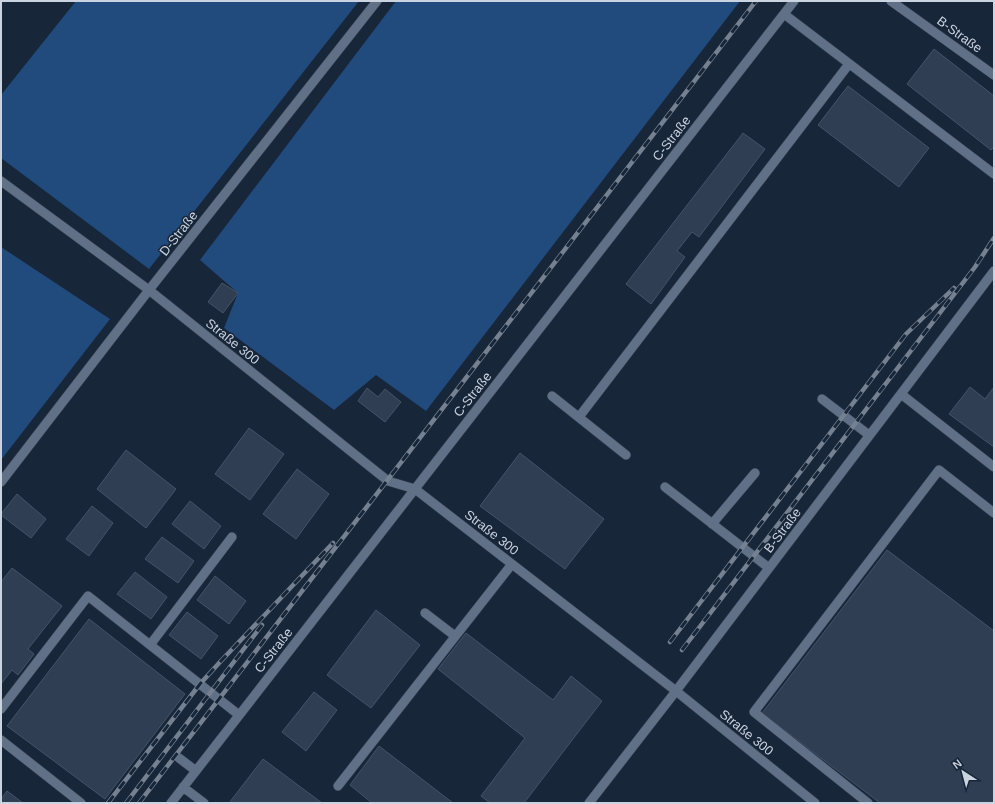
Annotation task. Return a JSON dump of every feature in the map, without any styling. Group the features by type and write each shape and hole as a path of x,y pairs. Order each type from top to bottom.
{"lane":[{"name":"D-Straße","path":"1,482 149,290 377,1"},
{"name":"C-Straße","path":"171,803 794,1"},
{"name":"B-Straße","path":"891,1 994,75"},
{"path":"784,14 994,174"},
{"path":"579,417 849,64"},
{"name":"Straße 300","path":"1,181 149,290 388,481 415,489 676,691 815,803"},
{"name":"B-Straße","path":"589,803 676,691 994,270"},
{"path":"901,394 994,467"},
{"path":"552,396 626,455"},
{"path":"822,399 869,435"},
{"path":"868,803 754,712 939,470 994,513"},
{"path":"712,524 755,473"},
{"path":"665,487 769,568"},
{"path":"150,645 232,537"},
{"path":"338,786 512,564"},
{"path":"1,709 88,596 239,715"},
{"path":"425,613 456,636"},
{"path":"1,740 81,803"},
{"path":"179,758 196,770"},
{"path":"183,787 204,803"}],"shaded area":[{"path":"76,1 359,1 149,269 1,158 1,95"},
{"path":"396,1 740,1 426,411 376,375 334,410 224,328 238,293 200,260"},
{"path":"1,247 110,319 1,460"}],"building":[{"path":"934,49 994,96 994,147 991,150 907,84"},
{"path":"848,86 929,148 899,187 818,125"},
{"path":"743,133 765,149 699,237 692,232 677,251 685,257 651,304 626,284"},
{"path":"222,283 238,293 223,313 208,302"},
{"path":"970,387 985,399 994,387 994,447 949,414"},
{"path":"367,388 378,397 385,389 401,402 385,422 358,401"},
{"path":"249,428 284,454 250,500 215,474"},
{"path":"126,450 176,489 146,528 97,489"},
{"path":"520,453 604,519 565,569 480,506"},
{"path":"297,469 329,494 296,539 263,514"},
{"path":"17,494 46,519 31,538 1,515"},
{"path":"190,501 221,526 204,549 172,524"},
{"path":"92,506 113,523 89,556 66,539"},
{"path":"162,537 194,561 178,583 145,559"},
{"path":"887,550 994,631 994,803 880,803 762,713"},
{"path":"12,568 62,606 28,649 34,654 18,675 12,670 1,684 1,582"},
{"path":"135,572 167,597 151,619 117,594"},
{"path":"215,576 246,601 229,624 197,600"},
{"path":"376,610 420,645 371,708 327,675"},
{"path":"187,612 218,636 201,659 169,635"},
{"path":"89,619 185,694 105,799 7,726"},
{"path":"466,633 553,700 571,676 602,701 524,803 490,803 481,796 525,738 438,669"},
{"path":"314,692 337,710 306,751 282,732"},
{"path":"379,746 453,803 372,803 350,785"},
{"path":"263,759 322,803 229,803"},
{"path":"7,791 23,803 1,803 1,799"}],"railway":[{"path":"139,803 756,1"},
{"path":"682,650 975,267 994,238"},
{"path":"670,642 906,334 954,288"},
{"path":"108,803 200,684 333,543"},
{"path":"126,803 262,625"}]}
